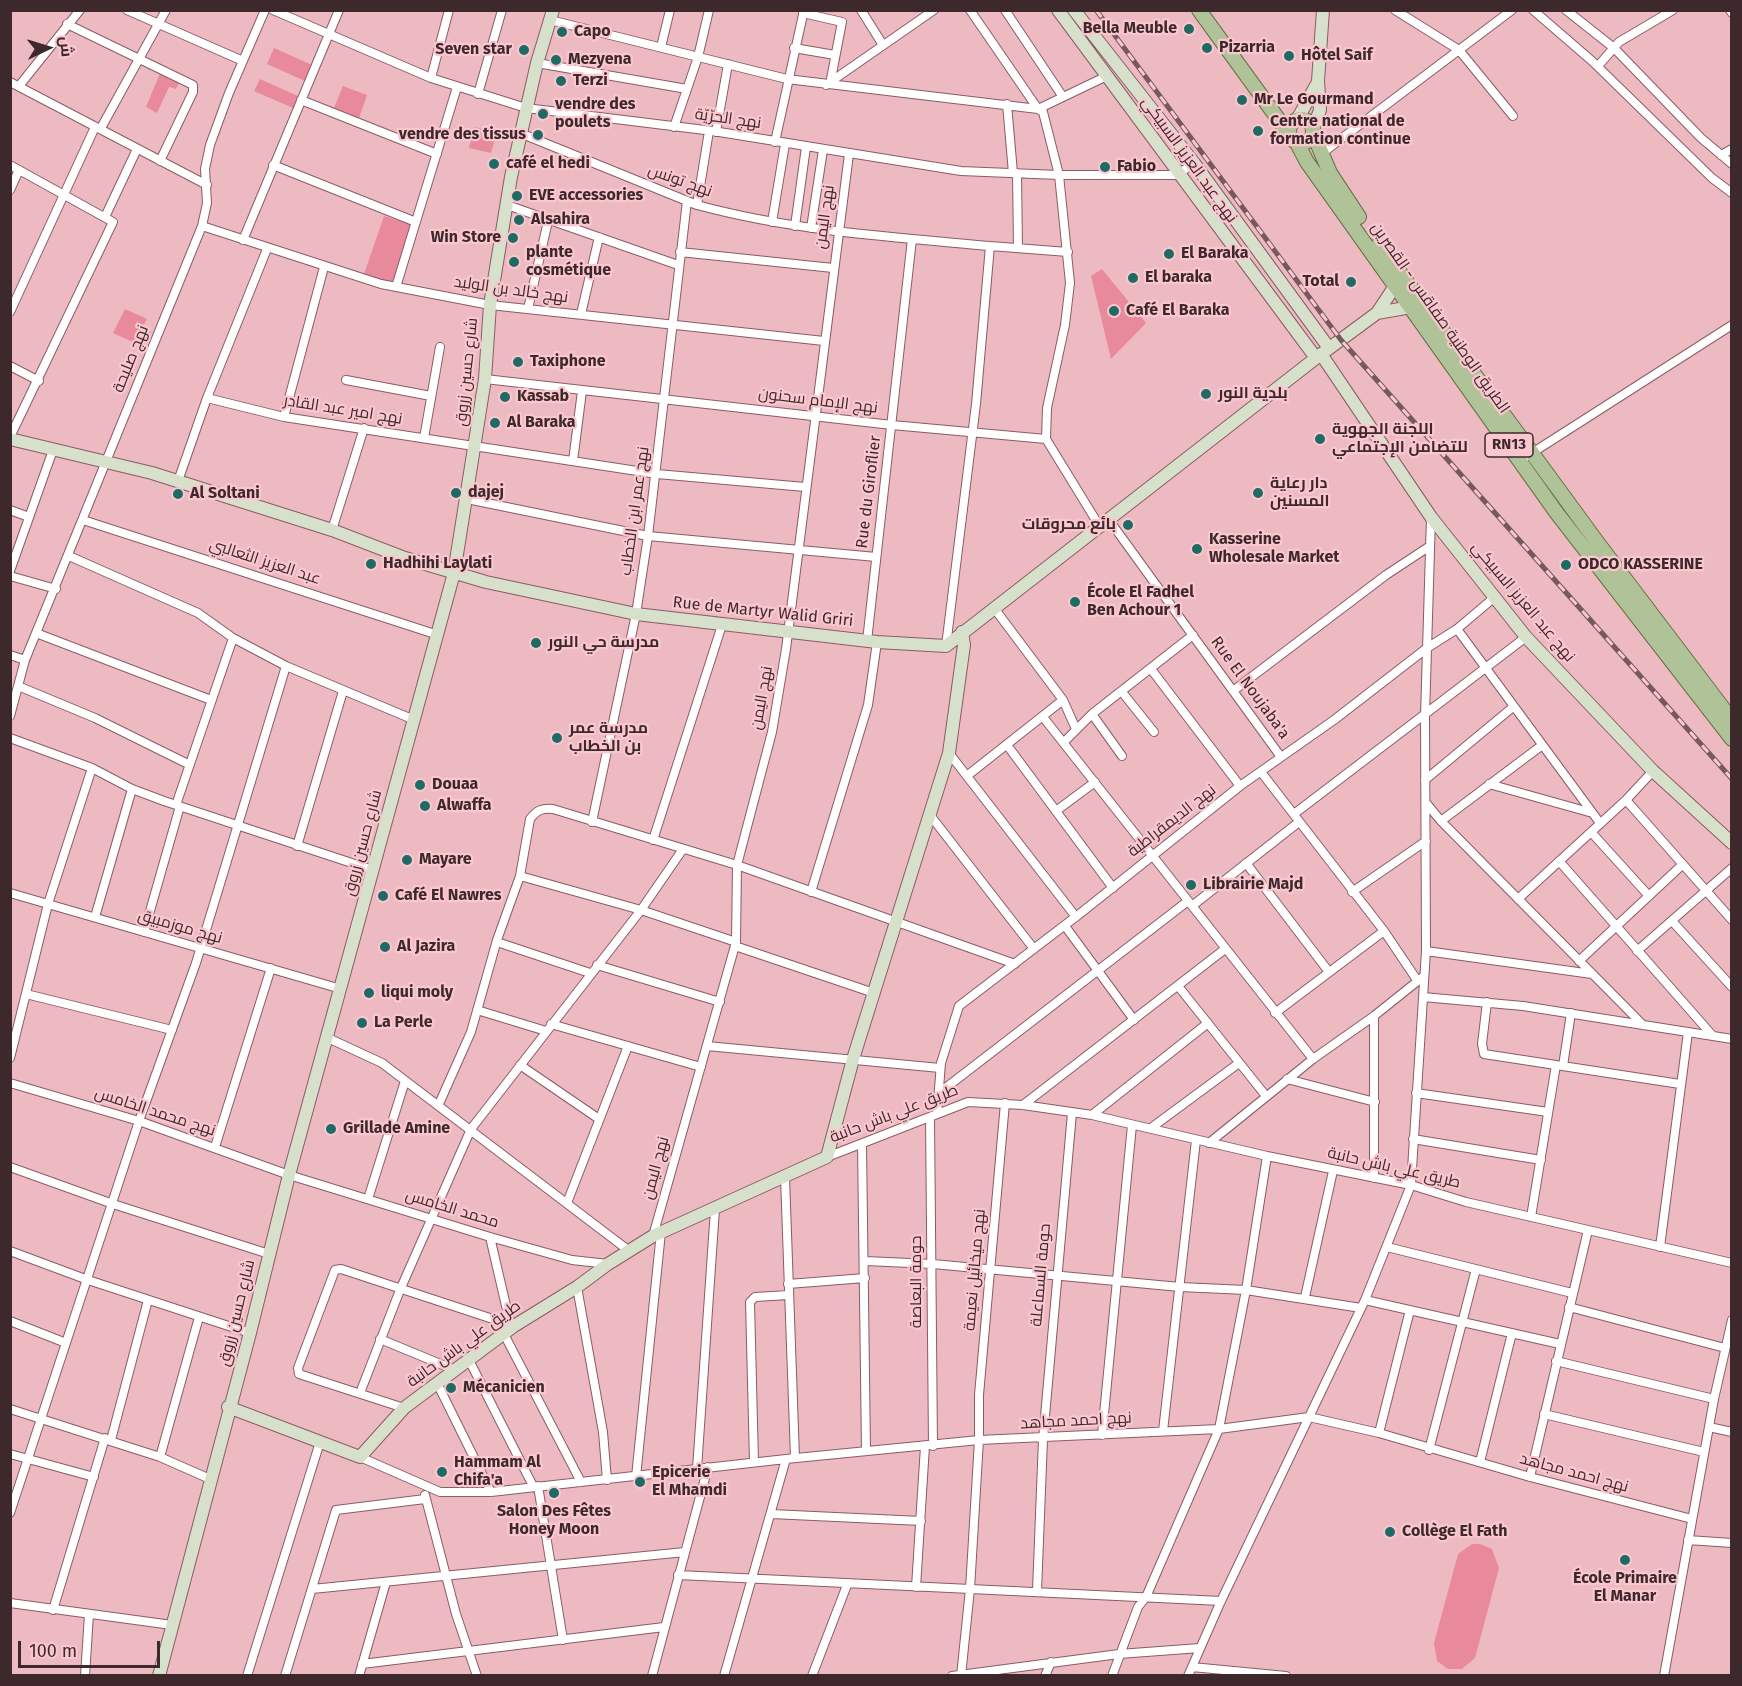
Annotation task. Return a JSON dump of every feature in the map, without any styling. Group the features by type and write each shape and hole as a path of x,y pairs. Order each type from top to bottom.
{"main road":[{"name":"الطريق الوطنية صفاقس - القصرين","path":"1199,10 1293,139 1307,162 1533,453 1648,634 1689,677 1730,728"},
{"name":"الطريق الوطنية صفاقس - القصرين","path":"1268,104 1283,116 1296,119"},
{"name":"RN13","path":"1296,119 1310,122 1313,131"},
{"path":"1296,119 1289,126 1293,139 1306,142 1313,131"},
{"name":"الطريق الوطنية صفاقس - القصرين","path":"1313,131 1330,173 1401,284"},
{"name":"الطريق الوطنية صفاقس - القصرين","path":"1416,304 1521,460 1610,571 1660,626 1689,677"},
{"path":"1648,634 1660,626"}],"street":[{"path":"80,10 15,84 207,185"},
{"path":"126,10 243,61"},
{"path":"10,312 98,128 140,59 166,10"},
{"name":"نهج صليحة","path":"10,716 36,633 56,590 202,226 207,203 205,169 210,145 265,10"},
{"name":"نهج الحرّيّة","path":"273,10 431,78 526,108 712,131 961,171 1059,175 1177,175"},
{"path":"243,240 339,10"},
{"path":"431,78 449,10"},
{"path":"478,94 502,10"},
{"path":"661,47 670,10"},
{"path":"674,128 698,57 709,10"},
{"path":"861,10 883,45"},
{"path":"828,85 934,10"},
{"path":"969,10 1038,109 1046,117 1059,175 1068,252 1069,295 1047,408 1046,439 1105,524"},
{"path":"1005,10 1063,97"},
{"name":"نهج عبد العزيز السبيكي","path":"1058,10 1177,175 1322,353"},
{"name":"نهج عبد العزيز السبيكي","path":"1074,10 1194,163 1431,517 1496,596 1526,637 1653,771 1731,843"},
{"path":"1313,131 1320,110 1318,81 1323,10"},
{"path":"1395,10 1460,50 1513,116"},
{"path":"1321,154 1512,10"},
{"path":"1533,10 1598,66 1712,178 1731,193"},
{"path":"1566,10 1614,48 1731,164"},
{"path":"1598,66 1627,37 1673,10"},
{"path":"775,142 803,12 841,21 828,85"},
{"path":"551,15 698,57 788,79 1038,109 1107,76"},
{"name":"شارع حسين زروق","path":"159,1676 228,1407 250,1334 289,1175 328,1038 412,719 454,573 485,379 490,305 507,205 520,133 551,15"},
{"path":"67,24 190,83 194,88 160,161"},
{"path":"794,48 835,55"},
{"path":"537,63 687,89"},
{"path":"698,205 728,64"},
{"path":"1296,119 1318,81"},
{"path":"396,287 457,87"},
{"path":"301,100 437,154"},
{"path":"1007,104 1015,173 1018,248"},
{"name":"نهج تونس","path":"520,133 698,205 772,222 838,232 1068,252"},
{"path":"772,222 785,144"},
{"path":"795,226 806,147"},
{"path":"105,217 137,149"},
{"path":"1721,155 1731,149"},
{"path":"811,228 823,150"},
{"name":"نهج اليمن","path":"636,1477 657,1234 736,944 737,865 772,732 788,633 849,154"},
{"path":"1177,175 1194,163"},
{"path":"10,165 112,220 113,225 10,438"},
{"path":"273,165 416,222"},
{"path":"10,190 19,170"},
{"name":"نهج عمر ابن الخطاب","path":"592,822 636,614 648,536 687,201"},
{"path":"507,205 678,265"},
{"path":"528,309 548,220"},
{"name":"نهج خالد بن الوليد","path":"202,226 324,267 396,287 490,305 824,341"},
{"path":"581,314 599,237"},
{"name":"Rue du Giroflier","path":"811,891 868,705 876,557 912,239"},
{"path":"946,646 972,433 990,246"},
{"path":"178,481 207,398 267,249"},
{"path":"680,252 833,268"},
{"path":"284,417 324,267"},
{"path":"946,646 1322,353 1377,313 1401,284"},
{"path":"1377,313 1416,304"},
{"path":"1521,460 1731,325"},
{"path":"424,438 440,346"},
{"path":"10,366 39,381"},
{"name":"نهج الإمام سحنون","path":"485,379 892,425 1046,439"},
{"path":"346,380 431,396"},
{"path":"573,461 582,391"},
{"name":"نهج امير عبد القادر","path":"207,398 284,417 657,474 805,488"},
{"path":"332,530 364,428"},
{"name":"Rue de Martyr Walid Griri","path":"10,438 53,450 107,460 178,481 332,530 405,558 454,573 636,614 788,633 946,646"},
{"path":"10,571 53,450"},
{"path":"467,499 648,536 876,557"},
{"path":"10,510 29,517"},
{"path":"1286,1676 1190,1671 1221,1601 1363,1304 1411,1185 1423,998 1421,978 1426,951 1425,716 1431,517"},
{"name":"عبد العزيز الثعالبي","path":"83,520 438,635"},
{"name":"Rue El Noujaba'a","path":"1105,524 1193,635 1281,757"},
{"path":"1233,691 1386,575 1430,546"},
{"path":"69,556 198,613 233,638 286,666 412,719"},
{"path":"10,576 56,590"},
{"name":"نهج الديمقراطية","path":"933,1116 939,1093 940,1068 959,1006 1065,926 1240,786 1427,648 1457,629 1496,596"},
{"path":"994,608 1063,700 1076,729"},
{"path":"653,840 722,625"},
{"path":"1457,629 1541,746 1600,823"},
{"path":"826,1157 853,1059 949,753 963,645 962,632"},
{"path":"36,633 211,700"},
{"path":"1064,742 1092,714 1193,635"},
{"path":"939,1093 1246,863 1296,818 1526,637"},
{"path":"144,932 188,764 233,638"},
{"path":"10,655 26,660"},
{"path":"10,1513 139,1121 200,948 286,666"},
{"path":"1151,669 1240,786"},
{"path":"18,686 95,718 188,764"},
{"path":"297,846 343,691"},
{"path":"1122,692 1154,732"},
{"path":"968,775 1063,700"},
{"path":"1425,780 1513,707"},
{"path":"1092,714 1122,756"},
{"path":"1043,717 1312,1059"},
{"path":"10,730 11,739 92,768 132,789 372,870"},
{"path":"1007,745 1113,888"},
{"path":"1440,821 1541,746"},
{"path":"949,753 1076,917"},
{"path":"10,1058 48,904 92,768"},
{"path":"1518,899 1626,800 1653,771"},
{"path":"1261,772 1421,978"},
{"path":"1056,811 1095,782"},
{"path":"1490,784 1590,812"},
{"path":"95,917 132,789"},
{"path":"1626,800 1731,920"},
{"path":"1426,804 1440,821 1643,1025"},
{"path":"439,1104 471,1032 497,942 520,876 530,819 535,812 553,809 737,865 1015,964"},
{"path":"930,815 1034,949"},
{"path":"1591,832 1649,896"},
{"path":"1352,892 1426,841"},
{"path":"360,1393 400,1290 471,1129 641,910 682,849"},
{"path":"1559,861 1712,1035"},
{"path":"1246,863 1329,972"},
{"path":"1579,961 1683,864"},
{"path":"1637,951 1731,868"},
{"path":"520,876 641,910 874,993"},
{"name":"نهج موزمبيق","path":"10,893 340,988"},
{"path":"1672,921 1731,987"},
{"path":"1065,926 1134,1020"},
{"path":"1275,1013 1384,931"},
{"path":"497,942 590,973"},
{"path":"1023,1105 1226,949"},
{"path":"1426,951 1592,974"},
{"path":"597,965 720,1002"},
{"path":"215,1147 271,968"},
{"path":"1209,1143 1312,1059 1374,1016 1421,978"},
{"path":"1178,986 1266,1096"},
{"path":"26,994 172,1030"},
{"path":"1423,998 1486,1002 1571,1013 1731,1039"},
{"path":"1486,1002 1482,1053 1680,1084"},
{"path":"477,1010 628,1046 701,1067"},
{"path":"1531,1217 1548,1112 1571,1013"},
{"path":"1374,1016 1374,1178"},
{"path":"1092,1115 1208,1023"},
{"path":"1660,1247 1688,1032"},
{"path":"328,1038 382,1063 439,1104 628,1250"},
{"path":"567,1203 628,1046"},
{"path":"707,1046 940,1068"},
{"path":"1151,1128 1239,1063"},
{"path":"520,1065 599,1119"},
{"path":"1287,1079 1375,1102"},
{"path":"368,1199 405,1081"},
{"name":"نهج محمد الخامس","path":"10,1083 139,1121 289,1175"},
{"path":"1416,1093 1548,1112"},
{"name":"طريق علي باش حانبة","path":"360,1457 404,1408 438,1385 509,1327 577,1287 628,1250 657,1234 826,1157 968,1102 1005,1103 1092,1115 1333,1171 1411,1185 1531,1217 1731,1263"},
{"name":"نهج ميخائيل نعيمة","path":"958,1675 970,1589 980,1440 979,1395 1005,1103"},
{"name":"حومة السماعلة","path":"1037,1591 1043,1439 1055,1277 1072,1113"},
{"name":"حومة البعاصة","path":"916,1587 929,1446 933,1116"},
{"path":"1102,1435 1132,1125"},
{"path":"1413,1139 1541,1160"},
{"path":"1163,1431 1196,1140"},
{"path":"862,1144 866,1451"},
{"path":"1112,1676 1138,1607 1146,1597 1219,1429 1246,1290 1267,1156"},
{"path":"10,1167 113,1204 269,1254"},
{"path":"1305,1297 1333,1171"},
{"name":"محمد الخامس","path":"289,1175 490,1238 572,1260 608,1264"},
{"path":"724,1676 771,1514 790,1458 789,1295 784,1177"},
{"path":"697,1469 716,1209"},
{"path":"1530,1477 1588,1230"},
{"path":"490,1238 509,1327 581,1482"},
{"path":"1387,1247 1572,1293"},
{"path":"10,1251 88,1280 250,1334"},
{"path":"865,1261 933,1264 990,1272 1246,1290 1305,1297 1410,1310 1560,1344"},
{"path":"404,1408 303,1377 298,1371 333,1271 341,1269 509,1327"},
{"path":"1429,1450 1476,1269"},
{"path":"788,1284 865,1278"},
{"path":"577,1287 602,1420 607,1480"},
{"path":"754,1462 750,1302 755,1297 789,1295"},
{"path":"53,1610 108,1439 148,1300"},
{"path":"1569,1307 1725,1348"},
{"path":"1379,1433 1410,1310"},
{"path":"160,1457 200,1317"},
{"path":"1664,1676 1704,1452 1731,1320"},
{"path":"10,1321 66,1343"},
{"path":"1480,1462 1512,1333"},
{"path":"380,1339 455,1370"},
{"path":"469,1360 536,1486 563,1640"},
{"path":"1556,1361 1714,1400"},
{"path":"438,1385 491,1492"},
{"path":"228,1407 360,1457 425,1485 424,1499 477,1676"},
{"path":"10,1408 160,1457 210,1479"},
{"path":"1544,1414 1704,1452"},
{"name":"نهج احمد مجاهد","path":"425,1485 449,1494 491,1492 790,1458 980,1440 1043,1439 1219,1429 1309,1417 1379,1433 1429,1450 1692,1519"},
{"path":"1709,1427 1731,1432"},
{"path":"247,1676 320,1442"},
{"path":"10,1454 94,1477"},
{"path":"652,1676 708,1467"},
{"path":"285,1676 336,1510 424,1499"},
{"path":"771,1514 921,1521"},
{"path":"1688,1540 1731,1543"},
{"path":"312,1589 685,1552"},
{"path":"678,1575 847,1585 1037,1591 1221,1601"},
{"path":"359,1676 386,1582"},
{"path":"812,1676 847,1585"},
{"path":"10,1603 172,1625"},
{"path":"85,1676 89,1614"},
{"path":"362,1664 664,1627"},
{"path":"958,1675 1119,1654 1200,1648"},
{"path":"1045,1676 1051,1662"}],"shaded area":[{"path":"274,48 312,65 305,81 267,64"},
{"path":"161,71 180,80 176,89 169,87 157,113 146,107"},
{"path":"260,79 298,96 293,108 254,91"},
{"path":"343,86 367,95 359,118 334,108"},
{"path":"474,127 497,132 491,153 469,148"},
{"path":"384,216 412,225 393,283 364,274"},
{"path":"1102,269 1146,323 1111,359 1091,276"},
{"path":"125,309 147,319 142,328 151,332 144,347 113,333"},
{"path":"1472,1544 1480,1544 1492,1549 1499,1568 1475,1658 1462,1669 1448,1669 1437,1661 1434,1643 1458,1554"}],"railway":[{"path":"1096,10 1341,340 1732,779"}],"place":[{"name":"Bella Meuble","path":"1189,29"},
{"name":"Capo","path":"562,32"},
{"name":"Pizarria","path":"1207,48"},
{"name":"Seven star","path":"524,50"},
{"name":"Hôtel Saif","path":"1289,56"},
{"name":"Mezyena","path":"556,60"},
{"name":"Terzi","path":"561,81"},
{"name":"Mr Le Gourmand","path":"1242,100"},
{"name":"vendre des poulets","path":"543,114"},
{"name":"Centre national de formation continue","path":"1258,131"},
{"name":"vendre des tissus","path":"538,135"},
{"name":"café el hedi","path":"494,164"},
{"name":"Fabio","path":"1105,167"},
{"name":"EVE accessories","path":"517,196"},
{"name":"Alsahira","path":"519,220"},
{"name":"Win Store","path":"513,238"},
{"name":"El Baraka","path":"1169,254"},
{"name":"plante cosmétique","path":"514,262"},
{"name":"El baraka","path":"1133,278"},
{"name":"Total","path":"1351,282"},
{"name":"Café El Baraka","path":"1114,311"},
{"name":"Taxiphone","path":"518,362"},
{"name":"بلدية النور","path":"1206,394"},
{"name":"Kassab","path":"505,397"},
{"name":"Al Baraka","path":"495,423"},
{"name":"اللجنة الجهوية للتضامن الإجتماعي","path":"1320,439"},
{"name":"dajej","path":"456,493"},
{"name":"دار رعاية المسنين","path":"1258,493"},
{"name":"Al Soltani","path":"178,494"},
{"name":"بائع محروقات","path":"1128,525"},
{"name":"Kasserine Wholesale Market","path":"1197,549"},
{"name":"Hadhihi Laylati","path":"371,564"},
{"name":"ODCO KASSERINE","path":"1566,565"},
{"name":"École El Fadhel Ben Achour 1","path":"1075,602"},
{"name":"مدرسة حي النور","path":"536,643"},
{"name":"مدرسة عمر بن الخطاب","path":"557,738"},
{"name":"Douaa","path":"420,785"},
{"name":"Alwaffa","path":"425,806"},
{"name":"Mayare","path":"407,860"},
{"name":"Librairie Majd","path":"1191,885"},
{"name":"Café El Nawres","path":"383,896"},
{"name":"Al Jazira","path":"385,947"},
{"name":"liqui moly","path":"369,993"},
{"name":"La Perle","path":"362,1023"},
{"name":"Grillade Amine","path":"331,1129"},
{"name":"Mécanicien","path":"451,1388"},
{"name":"Hammam Al Chifa'a","path":"442,1472"},
{"name":"Epicerie El Mhamdi","path":"640,1482"},
{"name":"Salon Des Fêtes Honey Moon","path":"554,1493"},
{"name":"Collège El Fath","path":"1390,1532"},
{"name":"École Primaire El Manar","path":"1625,1560"}]}
